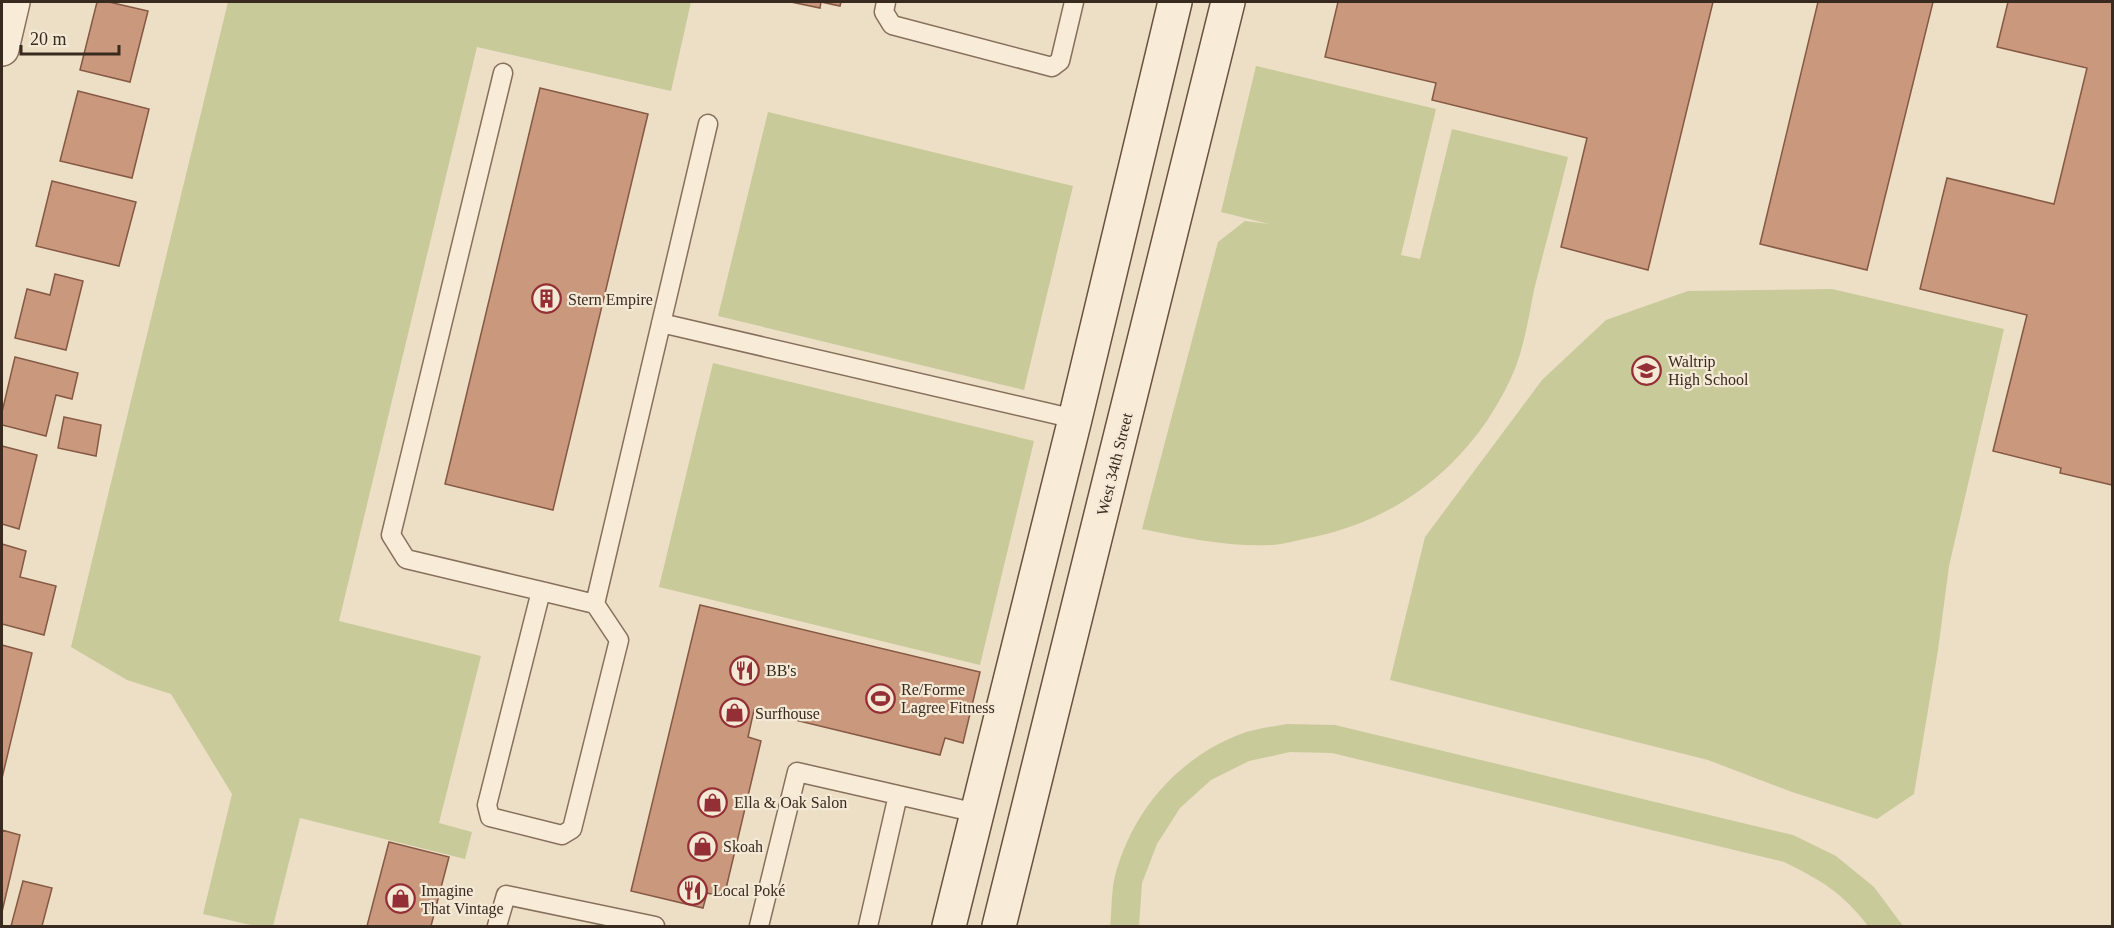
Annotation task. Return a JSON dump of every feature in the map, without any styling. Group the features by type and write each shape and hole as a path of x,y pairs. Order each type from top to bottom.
{"main road":[{"path":"2,49 13,2"},
{"path":"949,927 1075,419 1175,2"},
{"name":"West 34th Street","path":"999,927 1122,430 1220,3"},
{"path":"1075,419 1122,430"},
{"path":"977,813 1025,825"}],"lane":[{"path":"886,2 884,12 892,25 1052,67 1059,61 1074,2"},
{"path":"503,73 391,535 406,559 541,591 595,604 619,640 572,829 562,835 490,817 487,806 541,591"},
{"path":"595,604 708,124"},
{"path":"661,323 1075,419"},
{"path":"759,927 797,772 977,813"},
{"path":"868,927 898,795"},
{"path":"497,927 506,895 571,918 655,927"}],"green space":[{"path":"228,2 691,2 671,91 477,47 339,621 481,656 439,823 472,832 465,859 300,818 273,926 255,926 203,914 232,794 171,694 127,680 71,647"},
{"path":"1256,66 1436,109 1401,255 1420,259 1452,129 1568,157 1519,357 1511,378 1494,409 1475,437 1453,462 1428,484 1400,503 1370,519 1338,531 1273,545 1223,543 1142,529 1218,242 1245,221 1269,224 1221,212"},
{"path":"768,112 1073,186 1024,390 718,316"},
{"path":"1832,289 2004,329 1949,566 1938,650 1914,794 1877,819 1792,792 1708,760 1390,680 1425,537 1542,380 1606,320 1688,291"},
{"path":"713,363 1034,441 980,665 659,587"},
{"path":"1287,724 1335,725 1793,835 1836,856 1874,887 1903,926 1868,926 1850,905 1830,888 1784,862 1332,753 1290,752 1249,761 1211,780 1180,808 1157,844 1142,883 1139,926 1110,926 1115,876 1123,853 1133,830 1160,791 1176,774 1216,746 1244,733"}],"building":[{"path":"97,2 109,2 148,11 130,82 80,70"},
{"path":"791,2 821,2 820,8"},
{"path":"821,2 841,2 840,6"},
{"path":"1338,2 1713,2 1648,270 1561,247 1587,138 1432,100 1436,83 1325,57"},
{"path":"1818,2 1933,2 1867,270 1760,244"},
{"path":"2008,2 2112,2 2112,485 2060,473 2061,468 1993,451 2027,315 1920,289 1947,178 2054,204 2087,68 1997,47"},
{"name":"Stern Empire","path":"540,88 648,114 553,510 445,484"},
{"path":"78,91 149,109 132,178 60,161"},
{"path":"52,181 136,202 119,266 36,246"},
{"path":"55,274 83,281 66,350 15,338 27,289 50,295"},
{"path":"15,357 78,373 72,399 56,395 46,436 2,425 2,412"},
{"path":"64,417 101,425 96,456 58,448"},
{"path":"2,446 37,455 19,529 2,524"},
{"path":"2,544 26,551 20,577 56,586 44,635 2,624"},
{"path":"700,605 980,672 963,743 945,738 940,755 754,710 748,737 761,741 724,897 707,893 703,908 631,891"},
{"path":"2,645 32,653 2,778"},
{"path":"2,830 20,835 2,912"},
{"path":"389,842 449,857 431,926 367,926"},
{"path":"23,881 52,888 42,926 11,926"}],"place":[{"name":"Stern Empire","path":"547,299"},
{"name":"Waltrip High School","path":"1647,370"},
{"name":"BB's","path":"745,670"},
{"name":"Re/Forme Lagree Fitness","path":"880,698"},
{"name":"Surfhouse","path":"734,713"},
{"name":"Ella & Oak Salon","path":"713,802"},
{"name":"Skoah","path":"702,846"},
{"name":"Local Poké","path":"692,890"},
{"name":"Imagine That Vintage","path":"400,899"}]}
